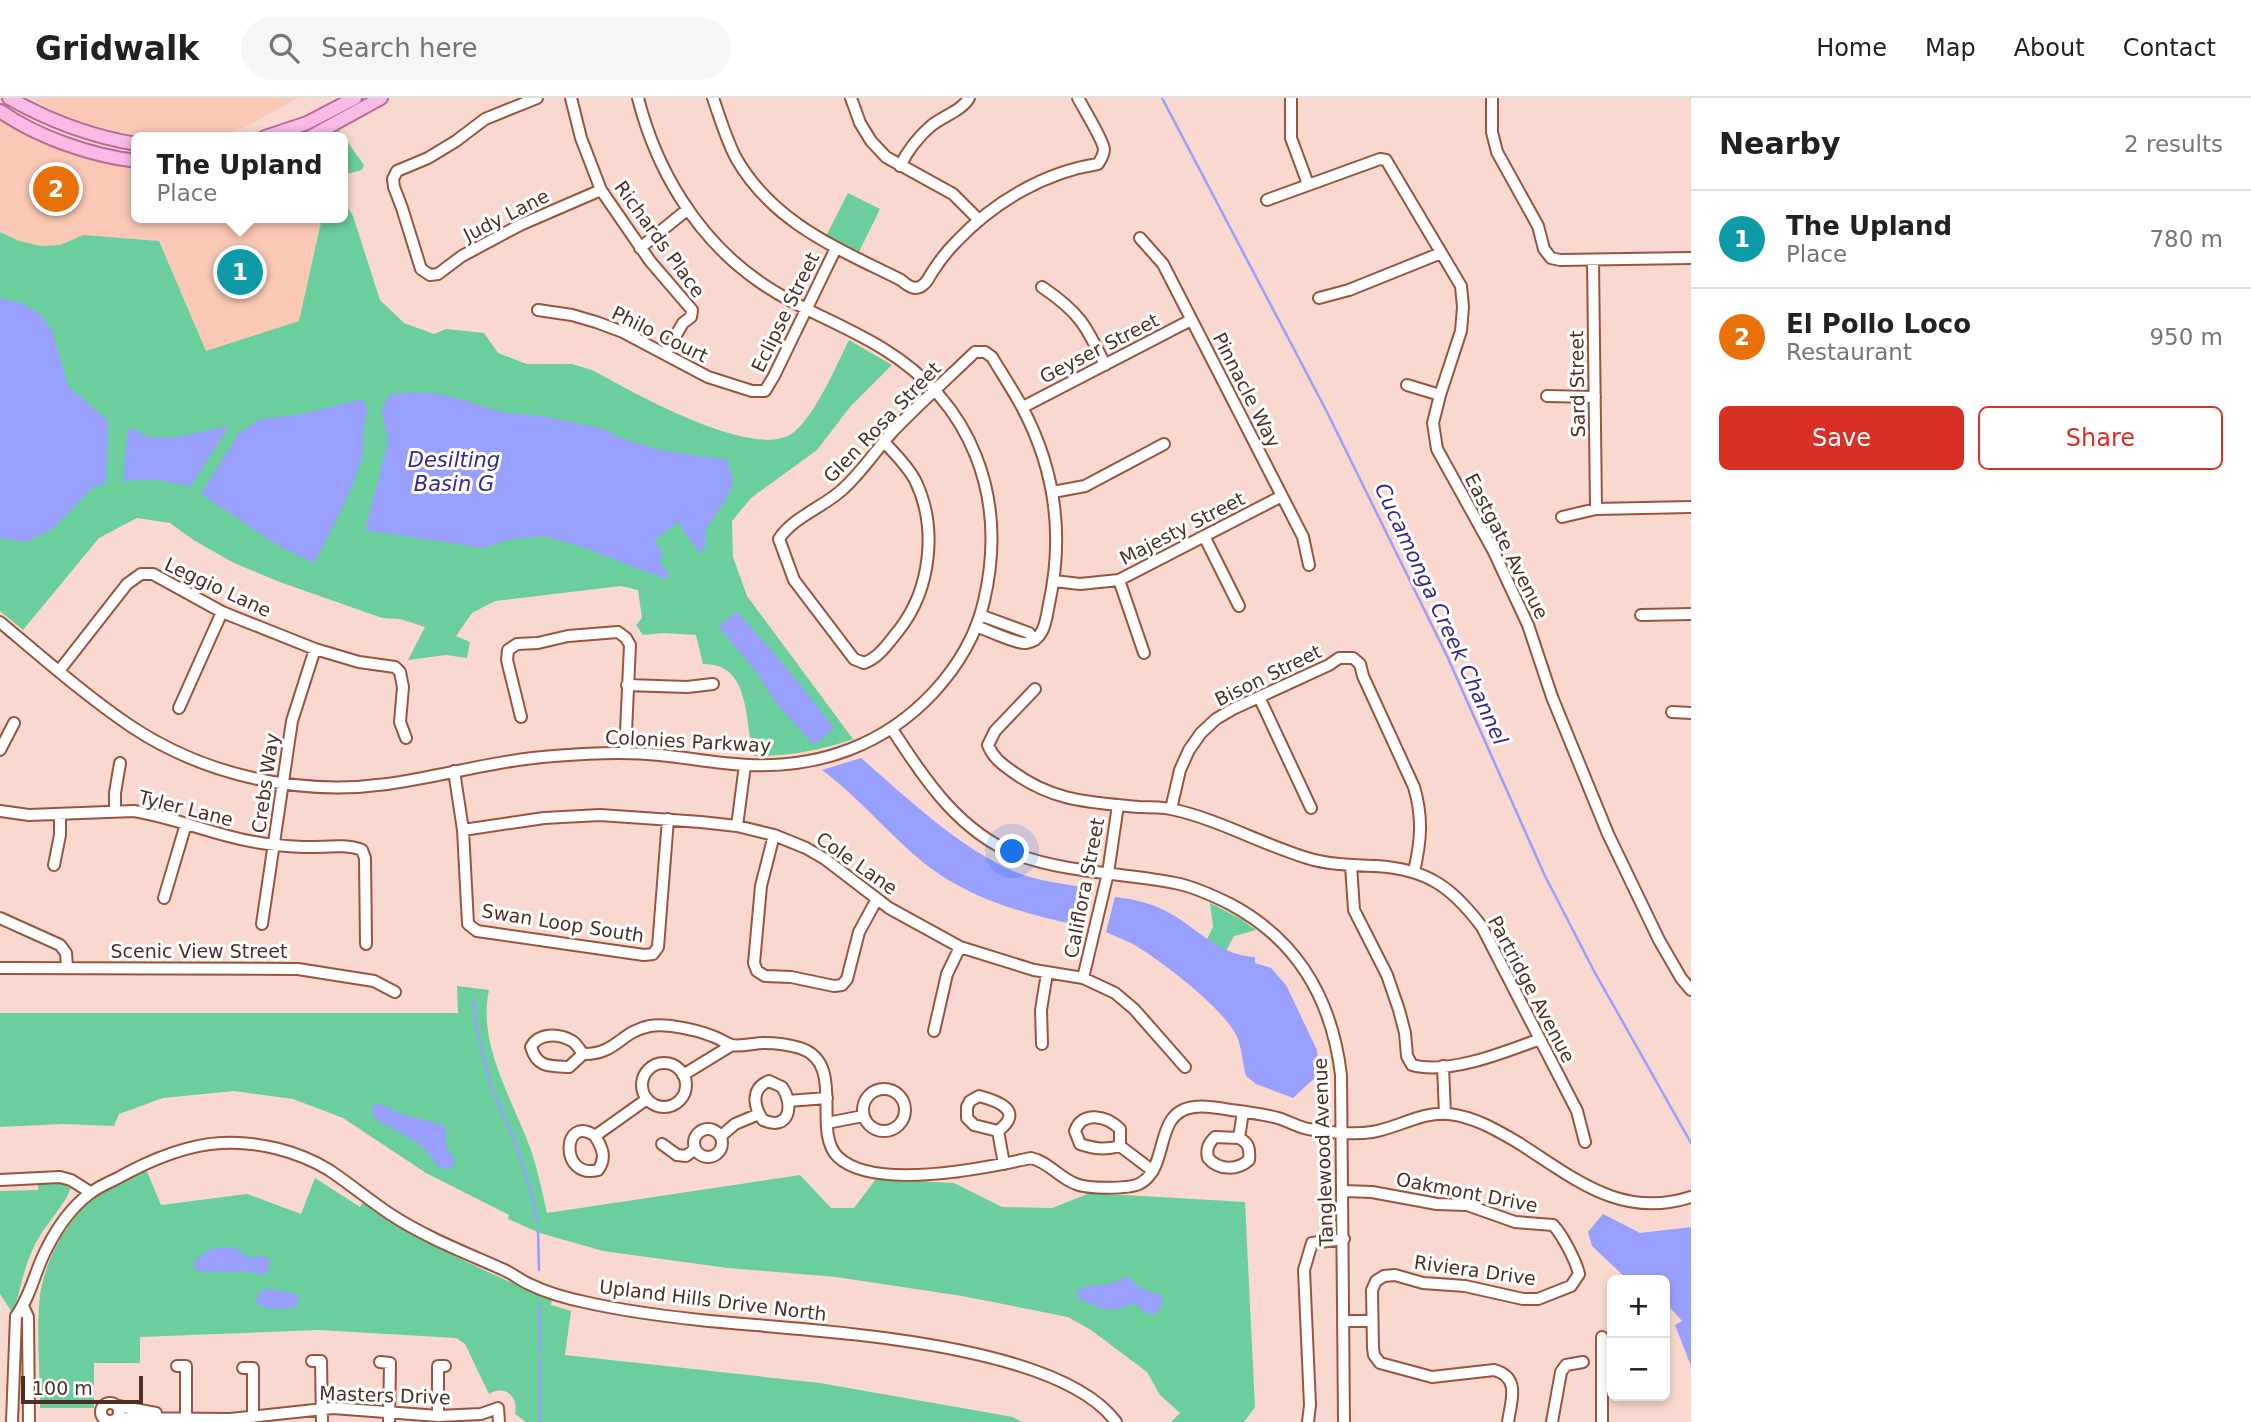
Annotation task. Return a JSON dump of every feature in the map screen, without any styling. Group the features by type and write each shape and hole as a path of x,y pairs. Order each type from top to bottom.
{"main road":[{"path":"9,98 56,121 131,143"},
{"path":"281,132 307,124 355,98"},
{"path":"319,132 381,98"},
{"path":"0,111 73,146 131,160"}],"street":[{"name":"Judy Lane","path":"537,98 485,119 428,158 397,171 393,179 394,187 421,269 430,275 445,271 462,256 520,225 601,190"},
{"name":"Richards Place","path":"571,98 581,138 601,190 640,247 692,310 691,317 683,323 665,354"},
{"name":"Colonies Parkway","path":"0,622 92,698 135,729 169,748 247,777 282,783 328,787 385,784 542,757 625,753 658,754 745,765 799,763 852,748 892,729 944,681 966,649 980,615 989,576 991,552 987,492 981,467 955,414 936,391 915,372 884,349 807,310 756,279 709,237 688,209 656,155 638,98"},
{"path":"713,98 726,137 737,159 768,200 807,233 910,287 918,288 926,283 957,240 999,205 1041,181 1077,168 1098,164 1104,150 1102,142 1078,98"},
{"path":"851,98 860,123 871,141 886,156 953,194 979,220"},
{"path":"900,166 911,148 932,125 964,107 969,98"},
{"path":"1267,200 1308,184 1291,138 1291,98"},
{"path":"1492,98 1492,132 1497,152 1538,226 1544,249 1551,258 1691,258"},
{"name":"Eastgate Avenue","path":"1308,184 1380,159 1386,160 1461,285 1461,331 1433,422 1437,449 1493,550 1528,625 1552,697 1608,834 1660,940 1681,978 1691,990"},
{"path":"640,247 688,209"},
{"name":"Pinnacle Way","path":"1140,238 1163,264 1303,537 1309,565"},
{"name":"Eclipse Street","path":"765,391 836,247"},
{"path":"1319,298 1349,290 1441,253"},
{"name":"Sard Street","path":"1594,260 1596,509"},
{"path":"1042,287 1074,311 1105,365"},
{"name":"Philo Court","path":"538,310 596,322 623,332 708,377 752,391 765,391"},
{"name":"Geyser Street","path":"1023,407 1191,320"},
{"name":"Glen Rosa Street","path":"884,442 914,478 928,527 928,555 923,584 911,611 876,658 864,663 854,659 794,580 779,538 785,530 845,487 884,442 975,352 985,352 992,357 1023,407"},
{"path":"1407,384 1440,395"},
{"path":"1547,396 1595,397"},
{"path":"976,626 1024,644 1035,640 1043,630 1054,581 1057,545 1054,492 1042,452 1023,407"},
{"path":"1054,492 1085,485 1164,444"},
{"name":"Majesty Street","path":"1054,581 1080,584 1119,580 1282,496"},
{"path":"1562,517 1596,509 1691,508"},
{"path":"1204,536 1239,606"},
{"name":"Leggio Lane","path":"59,671 127,584 141,574 153,574 222,612 315,649 359,662 395,667 400,672 403,687 400,722 406,738"},
{"path":"1119,580 1144,653"},
{"path":"179,708 222,612"},
{"path":"1641,615 1691,614"},
{"path":"980,615 1029,633 1035,640"},
{"path":"521,717 508,650 517,644 618,632 630,645 625,753"},
{"name":"Crebs Way","path":"262,924 292,722 315,649"},
{"name":"Bison Street","path":"1171,809 1180,769 1189,750 1201,733 1216,719 1339,659 1353,658 1360,664 1419,801 1420,844 1413,871"},
{"path":"627,685 687,687 713,684"},
{"name":"Partridge Avenue","path":"1035,689 995,732 988,746 992,755 1003,765 1045,792 1072,799 1171,809 1308,858 1351,865 1396,867 1433,879 1449,889 1464,903 1482,927 1577,1111 1585,1142"},
{"path":"1259,697 1311,808"},
{"path":"1672,712 1691,713"},
{"path":"0,750 14,723"},
{"name":"Tanglewood Avenue","path":"892,729 916,767 948,807 985,838 1017,855 1058,865 1177,883 1204,891 1252,916 1287,946 1308,975 1324,1003 1338,1046 1341,1075 1344,1422"},
{"path":"116,811 115,793 120,763"},
{"path":"737,826 745,765"},
{"path":"454,771 463,830"},
{"name":"Califlora Street","path":"1083,978 1108,873 1118,805"},
{"name":"Tyler Lane","path":"0,811 29,815 134,811 152,813 230,837 274,846 351,846 362,850 365,859 366,944"},
{"path":"54,865 60,835 60,814"},
{"name":"Cole Lane","path":"463,830 569,816 611,816 737,826 774,835 825,859 904,917 960,947 1047,973 1083,978 1115,993 1134,1009 1185,1067"},
{"name":"Swan Loop South","path":"463,830 468,924 477,931 644,955 653,954 658,947 668,819"},
{"path":"164,898 186,824"},
{"path":"774,835 760,894 754,963 757,971 765,976 842,985 847,979 859,932 877,899"},
{"path":"1351,865 1354,910 1387,975 1405,1033 1407,1056 1412,1065 1423,1068 1490,1058 1540,1040"},
{"path":"0,918 60,945 66,953 67,968"},
{"path":"934,1031 947,974 960,947"},
{"name":"Scenic View Street","path":"0,968 298,969 373,981 395,992"},
{"path":"1042,1044 1041,1010 1047,973"},
{"path":"583,1054 597,1055 632,1031 652,1026 695,1030 732,1045 767,1043 802,1049 816,1058 824,1074 829,1143 838,1157 859,1169 896,1174 928,1176 1031,1158 1041,1160 1077,1184 1120,1188 1140,1183 1153,1171 1170,1120 1181,1111 1193,1107 1209,1107 1280,1119 1308,1129 1342,1132 1371,1132 1430,1115 1466,1117 1494,1128 1595,1191 1621,1201 1655,1204 1689,1197"},
{"path":"683,1075 732,1045"},
{"path":"666,1063 673,1065 683,1075 686,1088 679,1101 673,1105 659,1106 647,1098 644,1078 652,1067 666,1063"},
{"path":"1443,1066 1445,1114"},
{"path":"769,1081 782,1087 788,1101 788,1112 783,1122 767,1122 759,1114 755,1096 762,1084 769,1081"},
{"path":"879,1090 892,1090 905,1105 905,1113 899,1126 886,1132 872,1128 863,1116 867,1097 879,1090"},
{"path":"595,1136 647,1098"},
{"path":"788,1101 827,1098"},
{"path":"1239,1138 1243,1112"},
{"path":"721,1136 713,1129 704,1129 694,1139 695,1149 705,1157 714,1155 720,1149 721,1136 736,1124 759,1114"},
{"path":"827,1123 863,1116"},
{"path":"998,1131 1004,1164"},
{"name":"Upland Hills Drive North","path":"12,1422 9,1329 23,1306 46,1249 75,1206 90,1192 138,1166 172,1153 222,1143 264,1146 296,1155 326,1168 390,1214 428,1236 513,1273 528,1284 575,1300 636,1312 850,1334 1006,1361 1052,1377 1090,1397 1106,1409 1116,1422"},
{"path":"662,1144 677,1155 686,1156 695,1149"},
{"path":"1120,1146 1153,1171"},
{"path":"0,1180 60,1177 71,1180 90,1192"},
{"name":"Oakmont Drive","path":"1343,1191 1372,1192 1437,1204 1467,1205 1516,1222 1553,1225 1561,1233 1568,1251"},
{"path":"1308,1422 1310,1405 1304,1270 1312,1243 1344,1240"},
{"name":"Riviera Drive","path":"1372,1321 1372,1290 1376,1281 1384,1276 1395,1275 1423,1283 1465,1286 1523,1299 1538,1299 1571,1286 1579,1274 1568,1251"},
{"path":"23,1306 28,1317 29,1422"},
{"path":"1343,1321 1372,1321 1374,1355 1380,1363 1389,1366 1432,1377 1494,1370 1503,1372 1509,1377 1513,1388 1508,1422"},
{"path":"9,1329 28,1327"},
{"path":"1602,1337 1602,1422"},
{"path":"312,1361 321,1361 322,1422"},
{"path":"380,1362 390,1363 388,1417"},
{"path":"1552,1422 1561,1372 1566,1365 1583,1362"},
{"path":"177,1366 186,1366 186,1417"},
{"path":"438,1416 438,1366 445,1366"},
{"path":"243,1368 253,1367 253,1417"},
{"path":"110,1402 118,1406 120,1412 117,1418 112,1421 102,1416 104,1405 110,1402"},
{"name":"Masters Drive","path":"118,1406 186,1417"},
{"name":"Masters Drive","path":"117,1418 253,1417 321,1409 388,1417 419,1419 438,1416 451,1419 498,1408 499,1422"}],"shaded area":[{"path":"31,98 298,98 231,132 131,134 91,125"},
{"path":"0,119 59,149 81,157 131,165 131,223 321,223 299,321 206,351 159,241 83,235 60,245 41,246 19,241 0,232"}],"green space":[{"path":"348,143 364,165 362,170 348,174"},
{"path":"848,193 880,209 859,252 826,236"},
{"path":"348,208 353,216 380,300 404,323 434,334 446,329 484,333 498,353 527,364 572,364 592,370 663,407 724,432 752,438 776,439 794,432 818,402 849,340 892,365 850,407 817,450 751,498 732,521 733,557 747,596 853,739 804,752 754,756 743,697 730,673 719,666 703,664 696,635 643,635 636,625 642,618 638,590 621,586 495,601 472,613 456,636 470,642 467,658 446,655 408,660 425,627 400,619 382,618 277,581 234,563 170,523 137,518 99,538 23,630 0,611 0,232 19,241 41,246 60,245 83,235 159,241 206,351 299,321 321,223 348,223"},
{"path":"1210,903 1256,930 1234,936 1226,951 1207,939 1213,927"},
{"path":"457,986 489,990 487,1011 492,1052 531,1150 547,1213 800,1175 831,1208 854,1208 876,1179 954,1183 1002,1207 1052,1208 1090,1193 1245,1202 1255,1407 1244,1422 1171,1422 1180,1413 1160,1395 1147,1372 1091,1330 1068,1317 962,1296 836,1277 728,1268 603,1251 540,1233 508,1219 509,1215 426,1173 343,1118 293,1099 234,1091 163,1098 119,1114 114,1126 63,1124 0,1127 0,1013 458,1013"},
{"path":"146,1169 161,1205 247,1194 301,1214 315,1178 360,1207 363,1202 455,1256 552,1299 551,1305 571,1311 565,1355 820,1383 1013,1417 1022,1422 526,1422 515,1414 515,1402 510,1394 495,1391 489,1394 465,1344 456,1338 319,1330 140,1337 140,1363 94,1363 94,1408 40,1408 39,1305 41,1288 53,1253 72,1221 84,1207 116,1183"},
{"path":"62,1183 70,1188 69,1193 35,1244 11,1311 0,1294 0,1191 38,1190 38,1184"}],"water":[{"path":"0,298 23,304 41,315 52,331 68,386 108,421 106,483 91,489 54,528 27,542 0,538"},
{"name":"Desilting Basin G","path":"398,393 433,393 500,412 547,417 600,428 626,440 659,450 727,460 733,482 727,498 706,528 705,548 699,553 678,522 654,541 664,555 659,560 670,576 665,579 579,546 544,536 511,539 483,548 365,530 388,442 382,410 388,396"},
{"name":"Desilting Basin G","path":"363,399 368,413 364,425 361,461 346,500 314,563 277,545 201,494 239,433 261,419 298,415"},
{"path":"229,426 190,487 156,480 123,482 128,427 151,438 177,437"},
{"path":"737,612 790,672 834,728 814,745 775,702 757,673 718,626"},
{"path":"861,758 935,822 996,863 1034,878 1087,888 1078,925 998,904 960,887 925,864 822,770"},
{"path":"1115,897 1159,908 1211,942 1243,956 1255,957 1255,963 1271,968 1286,985 1317,1050 1319,1074 1293,1098 1256,1084 1246,1076 1238,1039 1220,1014 1158,960 1131,943 1106,932"},
{"path":"375,1104 446,1127 446,1146 456,1162 449,1170 436,1165 428,1152 416,1142 375,1119 371,1111"},
{"path":"1603,1214 1640,1233 1691,1227 1691,1366 1675,1325 1682,1321 1670,1308 1670,1275 1623,1275 1592,1246 1588,1232"},
{"path":"234,1247 248,1257 261,1256 270,1260 268,1272 263,1275 194,1269 194,1261 211,1249"},
{"path":"1125,1277 1144,1290 1162,1296 1163,1302 1156,1314 1146,1312 1135,1304 1107,1309 1077,1298 1078,1290 1110,1284"},
{"path":"269,1289 299,1296 297,1306 276,1309 256,1303 258,1293"}],"waterway":[{"name":"Cucamonga Creek Channel","path":"1162,98 1327,412 1447,656 1545,876 1594,971 1691,1143"},
{"path":"474,1000 475,1020 490,1084 516,1144 532,1196 537,1223"},
{"path":"538,1229 539,1270"},
{"path":"539,1305 540,1352"},
{"path":"540,1358 540,1422"}],"place":[{"name":"El Pollo Loco","path":"56,189"},
{"name":"The Upland","path":"240,272"}]}
